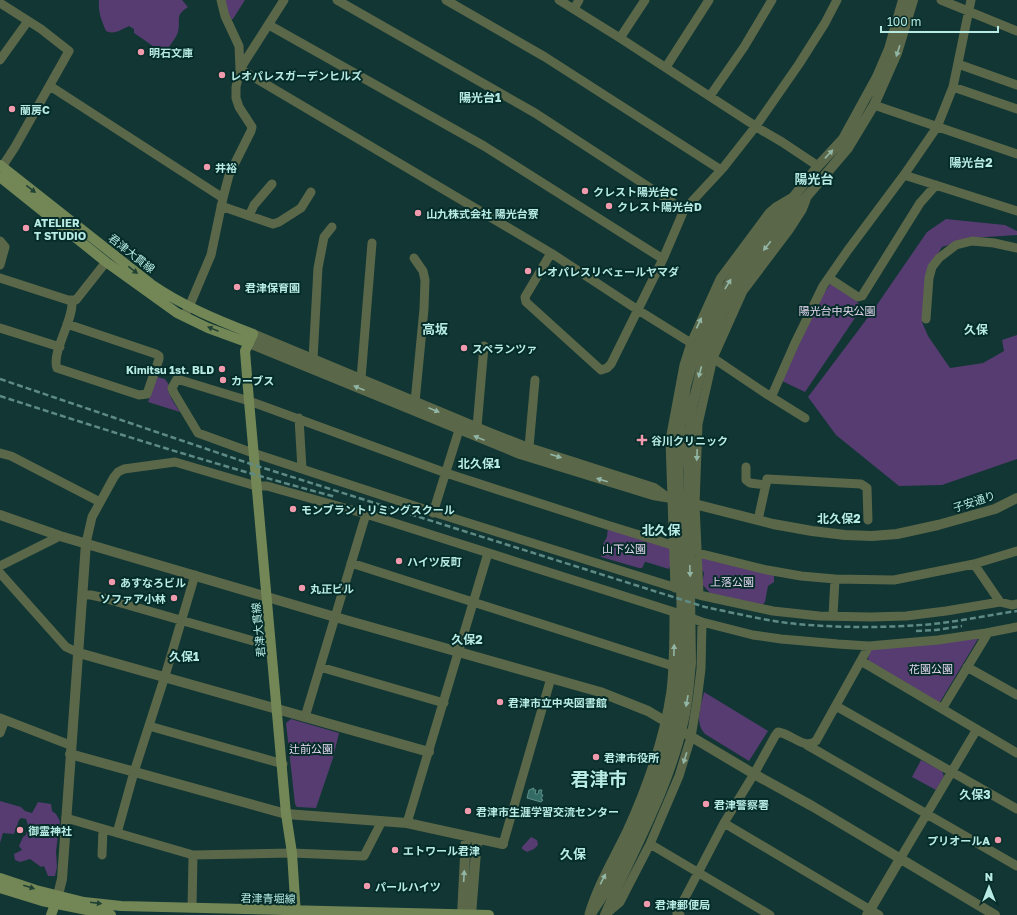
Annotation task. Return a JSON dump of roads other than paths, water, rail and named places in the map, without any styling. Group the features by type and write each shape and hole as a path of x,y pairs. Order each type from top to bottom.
{"main road":[{"name":"君津大貫線","path":"1,170 106,262 152,296 187,312"},
{"name":"君津大貫線","path":"1,170 208,328 251,339 245,351 266,597 283,764 286,814 292,853 295,913"},
{"path":"0,878 36,890 56,900"},
{"path":"0,888 56,900 111,915"},
{"path":"51,915 56,900"},
{"name":"君津青堀線","path":"56,900 121,906 295,913 489,915"}],"street":[{"path":"187,312 211,255 229,175 252,127 238,107 236,87 240,70 239,46 225,16 221,0"},
{"path":"240,70 284,0"},
{"path":"337,0 535,113 684,210"},
{"path":"446,0 545,57 721,170"},
{"path":"558,0 666,67 818,166"},
{"path":"574,9 579,0"},
{"path":"620,38 645,0"},
{"path":"666,67 709,0"},
{"path":"710,96 744,47 772,0"},
{"path":"551,253 525,297 526,302 601,370 607,368 611,364 663,259 684,210 721,170 756,126 799,64 825,23 837,0"},
{"path":"787,213 795,195 818,166 843,140 877,77 889,49 903,0"},
{"path":"605,915 607,900 666,754 679,691 682,661 682,625 678,445 686,386 694,357 716,305 741,263 787,213 809,193 848,148 874,105 898,54 913,0"},
{"path":"941,0 1017,31"},
{"path":"768,395 773,393 795,343 823,286 937,127 953,87 971,0"},
{"path":"0,3 41,29 69,51 1,170"},
{"path":"0,60 28,20"},
{"path":"269,25 484,146 663,259"},
{"path":"958,64 1017,84"},
{"path":"240,70 551,253 690,343"},
{"path":"50,86 222,202 250,216 273,224 279,222 301,208 311,192"},
{"path":"953,87 1017,109"},
{"path":"874,105 1017,154"},
{"path":"904,175 1017,211"},
{"path":"250,216 254,205 272,184"},
{"path":"829,278 858,297 862,296 920,203 936,185"},
{"path":"699,595 695,504 698,424 713,358 743,291 789,230 802,210 809,193"},
{"path":"675,588 674,546 669,498 670,440 684,365 690,343 720,279 741,249 769,213 795,195"},
{"path":"312,359 318,268 324,237 332,226"},
{"path":"0,241 5,247 0,265"},
{"path":"926,319 929,278 932,267 939,258 956,245 972,241 994,243 1017,248"},
{"path":"361,379 372,243"},
{"path":"414,258 423,271 425,280 424,309 415,402"},
{"path":"0,278 72,301 76,300 85,290 106,262"},
{"path":"67,324 159,356 159,360 147,394 139,395 57,368 55,362 67,324 72,301"},
{"path":"0,328 60,347"},
{"path":"251,339 459,430 520,454 653,495 669,498"},
{"path":"251,339 312,359 528,447 654,488 669,498"},
{"path":"477,427 484,346"},
{"path":"713,358 805,418"},
{"path":"1017,551 974,564 894,580 835,579 801,576 767,570 674,546 446,473 249,401 177,379 172,388 198,433 302,470 699,595 772,611 819,616 906,616 1000,602 1012,605 1017,604"},
{"path":"528,447 535,380"},
{"path":"299,418 302,470"},
{"path":"433,512 459,430"},
{"path":"0,454 10,456 100,502"},
{"path":"56,900 62,879 70,749 79,653 86,543 89,523 114,477 118,472 124,469 175,462 256,486 267,486 366,514 729,630 781,639 869,646 938,640 988,633 1017,627"},
{"path":"746,468 746,480 750,483 766,485"},
{"path":"758,520 767,480 861,484 867,488 868,520"},
{"name":"子安通り","path":"669,498 758,520 812,531 852,535 898,534 938,525 995,509 1017,498"},
{"path":"305,717 366,514"},
{"path":"0,515 60,536 266,597 611,695 648,711 666,721 995,915"},
{"path":"0,566 60,536"},
{"path":"407,823 488,553"},
{"path":"351,563 674,666"},
{"path":"974,564 1000,602"},
{"path":"0,573 66,647 79,653 165,676 429,752"},
{"path":"117,833 134,772 165,676 195,575"},
{"path":"833,615 835,579"},
{"path":"82,595 100,597 271,646"},
{"path":"590,915 595,895 627,830 651,773 666,721 674,666 674,612"},
{"path":"605,915 620,902 650,844 679,776 691,737 701,669 702,622"},
{"path":"942,709 988,633"},
{"path":"807,745 811,745 816,741 869,646"},
{"path":"861,661 1017,753"},
{"path":"320,667 444,703"},
{"path":"967,667 1017,695"},
{"path":"0,733 3,719 70,749 134,772 286,814 407,823 502,844 551,678"},
{"path":"836,706 1017,809"},
{"path":"149,726 283,764"},
{"path":"724,823 872,913 900,859 977,729"},
{"path":"680,915 677,913 724,823 778,732 807,745 1017,866"},
{"path":"66,818 193,855 292,853 364,856 382,821"},
{"path":"102,855 103,829"},
{"path":"466,837 467,914"},
{"path":"467,914 477,839"},
{"path":"650,844 770,915"},
{"path":"192,908 193,855"},
{"path":"590,915 607,900"}],"railway":[{"path":"0,379 254,465 705,607 785,623 848,627 933,624 1017,611"},
{"path":"0,396 167,449 336,497"},
{"path":"916,631 962,626"}],"place":[{"name":"明石文庫","path":"141,52"},
{"name":"レオパレスガーデンヒルズ","path":"222,75"},
{"name":"蘭房C","path":"12,109"},
{"name":"井裕","path":"207,167"},
{"name":"クレスト陽光台C","path":"585,191"},
{"name":"クレスト陽光台D","path":"609,206"},
{"name":"山九株式会社 陽光台寮","path":"418,213"},
{"name":"ATELIER T STUDIO","path":"26,228"},
{"name":"レオパレスリベェールヤマダ","path":"528,271"},
{"name":"君津保育園","path":"237,287"},
{"name":"スペランツァ","path":"464,348"},
{"name":"Kimitsu 1st. BLD","path":"222,369"},
{"name":"カーブス","path":"223,380"},
{"name":"谷川クリニック","path":"642,440"},
{"name":"モンブラントリミングスクール","path":"293,509"},
{"name":"ハイツ反町","path":"399,561"},
{"name":"あすなろビル","path":"112,582"},
{"name":"丸正ビル","path":"302,588"},
{"name":"ソファア小林","path":"174,598"},
{"name":"君津市立中央図書館","path":"500,702"},
{"name":"君津市役所","path":"596,757"},
{"name":"君津警察署","path":"706,804"},
{"name":"君津市生涯学習交流センター","path":"468,811"},
{"name":"御霊神社","path":"20,830"},
{"name":"プリオールA","path":"998,840"},
{"name":"エトワール君津","path":"395,850"},
{"name":"パールハイツ","path":"367,886"},
{"name":"君津郵便局","path":"647,904"}],"district":[{"name":"陽光台1","path":"480,97"},
{"name":"陽光台2","path":"971,162"},
{"name":"陽光台","path":"814,179"},
{"name":"高坂","path":"435,329"},
{"name":"久保","path":"976,329"},
{"name":"北久保1","path":"479,463"},
{"name":"北久保2","path":"839,518"},
{"name":"北久保","path":"661,530"},
{"name":"久保2","path":"467,639"},
{"name":"久保1","path":"184,656"},
{"name":"君津市","path":"599,778"},
{"name":"久保3","path":"975,794"},
{"name":"久保","path":"573,854"}],"park label":[{"name":"陽光台中央公園","path":"837,310"},
{"name":"山下公園","path":"624,548"},
{"name":"上落公園","path":"732,581"},
{"name":"花園公園","path":"931,668"},
{"name":"辻前公園","path":"311,748"}]}
